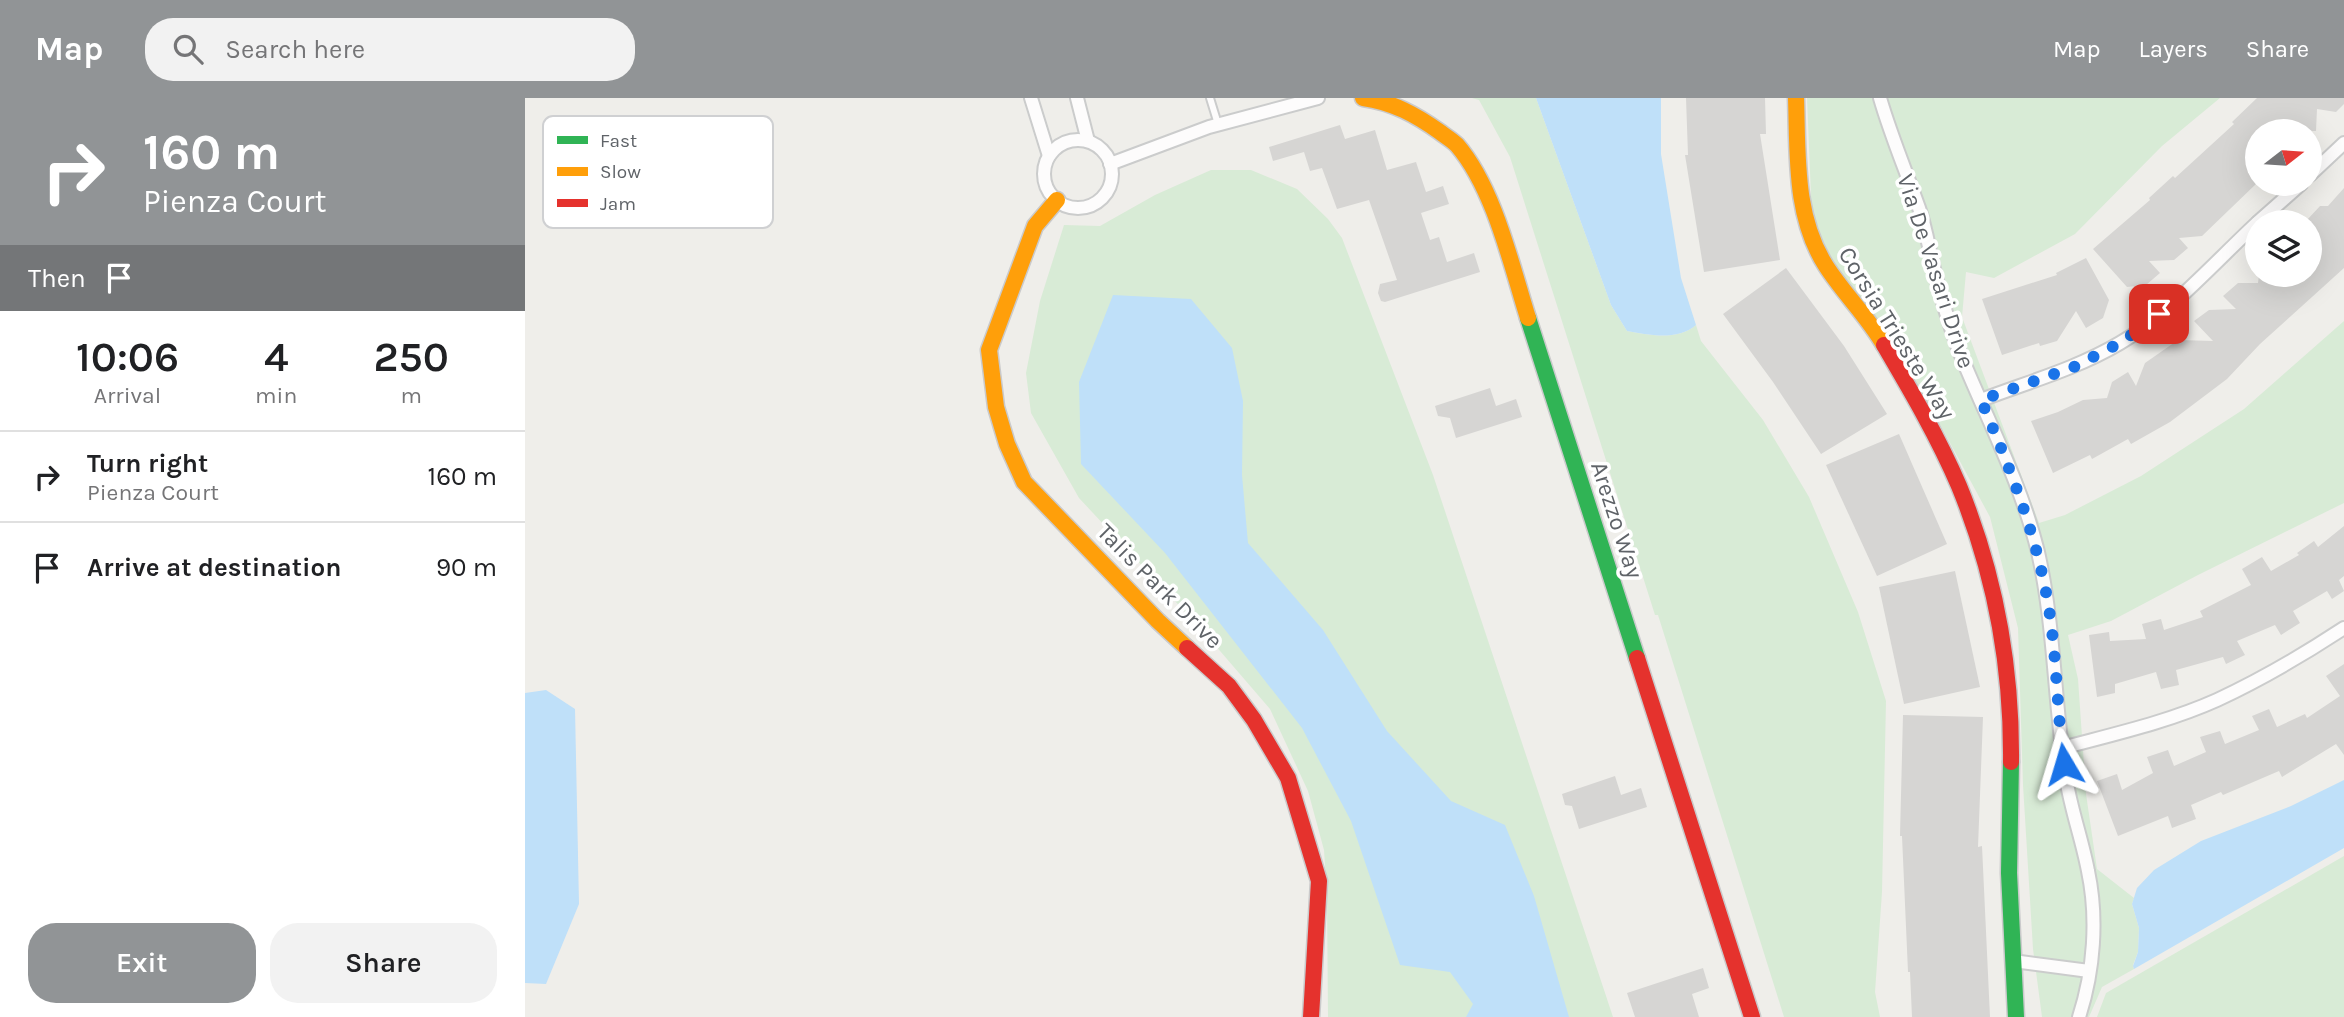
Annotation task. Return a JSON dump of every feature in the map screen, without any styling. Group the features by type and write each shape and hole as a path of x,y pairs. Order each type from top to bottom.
{"street":[{"path":"1031,98 1049,156"},
{"path":"1077,98 1088,141"},
{"path":"1110,164 1218,124 1318,98"},
{"name":"Arezzo Way","path":"1363,98 1380,100 1415,114 1456,144 1476,174 1496,218 1752,1017"},
{"name":"Corsia Trieste Way","path":"1796,98 1799,181 1804,217 1825,265 1878,335 1928,421 1959,487 1982,555 1999,618 2009,680 2009,873 2016,1017"},
{"name":"Via De Vasari Drive","path":"1880,98 1895,147 1919,208 1954,334 2010,469 2037,551 2049,611 2062,748 2093,904 2094,931 2079,1017"},
{"path":"1077,139 1088,141 1098,146 1110,164 1110,185 1097,202 1076,208 1066,206 1050,193 1044,174 1049,156 1056,147 1066,142 1077,139"},
{"path":"2322,164 2344,143"},
{"path":"2272,210 2288,196"},
{"name":"Talis Park Drive","path":"1057,200 1035,226 989,350 996,407 1007,444 1024,482 1158,621 1229,686 1254,720 1287,778 1319,881 1311,1017"},
{"path":"1981,400 2074,367 2122,342 2171,303 2245,235"},
{"path":"2062,748 2109,736 2215,700 2273,672 2344,628"},
{"path":"2013,961 2089,971"}],"lane":[{"path":"1210,98 1218,124"}],"green space":[{"path":"1472,98 1536,98 1611,305 1627,331 1672,335 1696,325 1701,341 1763,420 1809,497 1858,612 1886,701 1882,892 1875,992 1880,1017 1784,1017 1510,157 1479,100"},
{"path":"1807,98 2220,98 2162,146 2075,234 1994,278 1966,272 1962,317 2039,523 2065,515 2141,476 2244,409 2344,321 2344,503 2111,621 2068,635 2078,679 2086,794 2097,869 2134,898 2132,904 2139,928 2134,969 2102,987 2089,1017 2042,1017 2033,949 2023,785 2018,628 1990,517 1943,430 1878,321 1830,260 1812,221"},
{"path":"1211,170 1251,170 1297,189 1328,219 1342,238 1433,475 1613,1017 1328,1017 1324,850 1308,791 1270,709 1202,630 1079,498 1031,413 1026,373 1040,301 1064,225 1100,226 1155,195"},
{"path":"2344,856 2344,1017 2097,1017 2106,993"}],"water":[{"path":"1536,98 1661,98 1661,154 1681,278 1696,325 1689,330 1672,335 1627,331 1611,305"},
{"path":"1113,295 1191,299 1232,348 1243,401 1242,475 1248,543 1323,630 1387,731 1451,801 1505,825 1534,896 1569,1017 1466,1017 1473,1004 1450,972 1400,965 1351,821 1302,728 1165,553 1081,464 1079,382"},
{"path":"546,690 575,709 579,904 546,984 525,983 525,693"},
{"path":"2344,780 2344,848 2134,969 2139,928 2132,904 2137,888 2154,870 2201,841 2291,806"}],"building":[{"path":"1686,98 1765,98 1766,134 1760,134 1780,260 1704,272 1685,155 1688,155"},
{"path":"2257,98 2344,98 2344,104 2336,112 2317,109 2317,119 2245,119 2245,195 2202,236 2179,238 2188,248 2174,260 2149,261 2160,273 2146,285 2127,287 2093,249 2150,200 2149,198 2173,176 2175,178 2234,124 2232,122"},
{"path":"1340,125 1345,139 1375,130 1387,170 1416,162 1426,192 1443,186 1449,204 1421,213 1430,240 1439,237 1447,262 1474,253 1480,272 1381,301 1378,293 1380,284 1397,280 1369,200 1337,209 1322,168 1310,171 1304,152 1273,161 1269,147"},
{"path":"2344,188 2344,268 2260,344 2227,379 2170,422 2131,444 2128,439 2092,459 2090,455 2053,473 2031,421 2083,400 2107,398 2112,382 2128,372 2136,386 2145,363 2178,340 2213,341 2194,321 2209,310 2236,309 2223,296 2238,283 2245,283 2245,287 2322,287 2322,210 2316,210 2320,206 2328,206"},
{"path":"2086,258 2109,300 2103,318 2086,328 2076,311 2057,341 2040,346 2039,343 2002,355 1982,299 2057,275 2056,273"},
{"path":"1786,268 1844,346 1887,414 1821,454 1723,314"},
{"path":"1490,388 1496,406 1516,399 1522,417 1456,438 1450,418 1438,416 1435,406"},
{"path":"1899,434 1947,544 1877,576 1826,465"},
{"path":"2344,526 2344,576 2339,580 2344,591 2332,599 2327,591 2293,611 2300,623 2281,635 2275,625 2237,641 2245,655 2226,664 2223,657 2176,670 2179,685 2161,689 2156,672 2115,684 2115,693 2097,697 2089,635 2109,632 2110,641 2146,639 2142,624 2161,619 2164,630 2203,617 2200,611 2251,585 2242,569 2262,557 2271,571 2299,555 2297,553 2314,541 2318,547"},
{"path":"1955,571 1980,687 1904,704 1879,587"},
{"path":"2344,664 2344,755 2336,744 2282,777 2279,771 2223,795 2221,792 2191,805 2196,819 2172,828 2168,816 2118,836 2097,781 2117,774 2122,790 2153,773 2147,757 2168,750 2174,766 2206,752 2200,737 2220,731 2225,744 2259,730 2252,716 2269,709 2277,727 2305,714 2307,718 2340,696 2326,676"},
{"path":"1903,715 1983,717 1978,847 1982,846 1990,1017 1912,1017 1900,836"},
{"path":"1615,776 1621,795 1641,788 1647,807 1579,829 1572,806 1565,805 1562,794"},
{"path":"1703,968 1709,988 1692,994 1699,1017 1635,1017 1627,993"}],"traffic: fast":[{"path":"1528,318 1637,658"},
{"path":"2011,762 2009,873 2016,1017"}],"traffic: slow":[{"path":"1363,98 1404,110 1457,145 1470,163 1491,204 1528,318"},
{"path":"1796,98 1800,185 1808,227 1826,266 1884,345"},
{"path":"1057,200 1035,226 989,350 996,407 1007,444 1024,482 1187,648"}],"traffic: jam":[{"path":"1884,345 1924,414 1951,468 1972,519 1992,587 1999,622 2008,692 2011,762"},
{"path":"1187,648 1229,686 1254,720 1288,778 1319,881 1311,1017"},
{"path":"1637,658 1752,1017"}],"route":[{"path":"2064,764 2049,611 2037,551 2027,514 1981,400 2074,367 2122,342 2159,314"}]}
